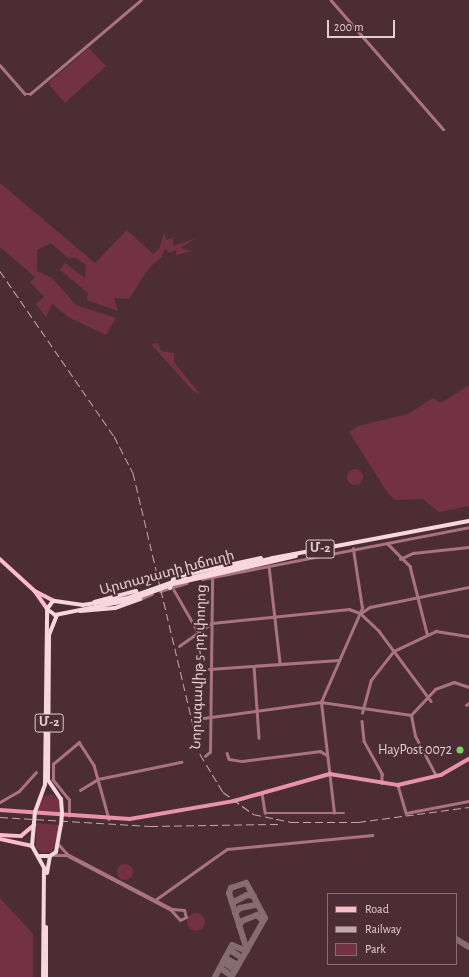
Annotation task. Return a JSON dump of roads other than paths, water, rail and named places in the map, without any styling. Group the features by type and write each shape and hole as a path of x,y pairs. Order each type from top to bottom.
{"highway":[{"name":"Արտաշատի խճուղի","path":"47,608 50,614 58,614 129,599 273,558 469,523"},
{"name":"Արտաշատի խճուղի","path":"173,586 266,562 469,523"},
{"path":"68,611 108,610 140,599 136,591 74,606"},
{"name":"Արտաշատի խճուղի","path":"57,601 74,606 129,599"},
{"path":"47,608 57,601"},
{"name":"Մ-2","path":"52,855 60,845 62,813 61,799 55,793 48,780 49,635 62,607 57,601"},
{"name":"Մ-2","path":"32,846 35,812 42,793 47,608"},
{"path":"42,793 55,793"},
{"path":"32,846 40,856 44,868 43,977"},
{"path":"40,856 52,855 47,868 46,977"}],"main road":[{"name":"Արտաշատի խճուղի","path":"0,559 35,591 47,608"},
{"name":"Արտաշատի խճուղի","path":"35,591 57,601"},
{"path":"0,810 109,819 234,801 330,774 382,784 398,785 436,777 469,759"},
{"path":"0,835 23,835 34,824"},
{"path":"0,839 32,846"}],"street":[{"path":"0,65 26,94 30,94 141,0"},
{"path":"331,0 442,129"},
{"name":"Արտաշատի խճուղի","path":"173,586 269,565 469,527"},
{"path":"386,543 400,559 410,566 427,633"},
{"path":"400,559 413,553 469,547"},
{"path":"334,813 321,702 360,613 361,585 353,549"},
{"path":"269,565 280,663"},
{"name":"Նորագավիթ 5-րդ փողոց","path":"205,756 210,752 209,669 212,622 212,577"},
{"path":"140,599 173,586 197,630"},
{"path":"360,613 370,607 469,588"},
{"path":"179,646 197,630 212,622 349,609 360,613 394,651 431,701"},
{"path":"362,713 362,706 378,667 394,651 427,633 447,631 469,636"},
{"path":"209,669 339,660"},
{"path":"254,666 259,738"},
{"path":"436,777 415,736 411,715 427,695 454,682 469,686"},
{"path":"196,719 209,716 321,702 362,706 411,715"},
{"path":"362,721 364,741 382,774 382,784"},
{"path":"69,816 69,800 53,780 53,764 79,742 94,765 109,819"},
{"path":"227,753 231,760 242,761 320,751 327,755"},
{"path":"80,790 98,779 181,762"},
{"path":"0,802 19,791 36,772"},
{"path":"398,785 406,813 469,800"},
{"path":"262,793 265,813 344,813"},
{"path":"154,901 228,849 372,835"},
{"path":"52,855 64,854 154,901 185,911 186,917 181,920 154,901 67,854 60,845"},
{"path":"176,916 178,910"}],"railway":[{"path":"0,271 114,436 133,473 200,754 223,792 253,814 291,822 358,822 469,807"},
{"path":"0,817 150,826 280,824"}],"place":[{"name":"HayPost 0072","path":"460,750"}]}
